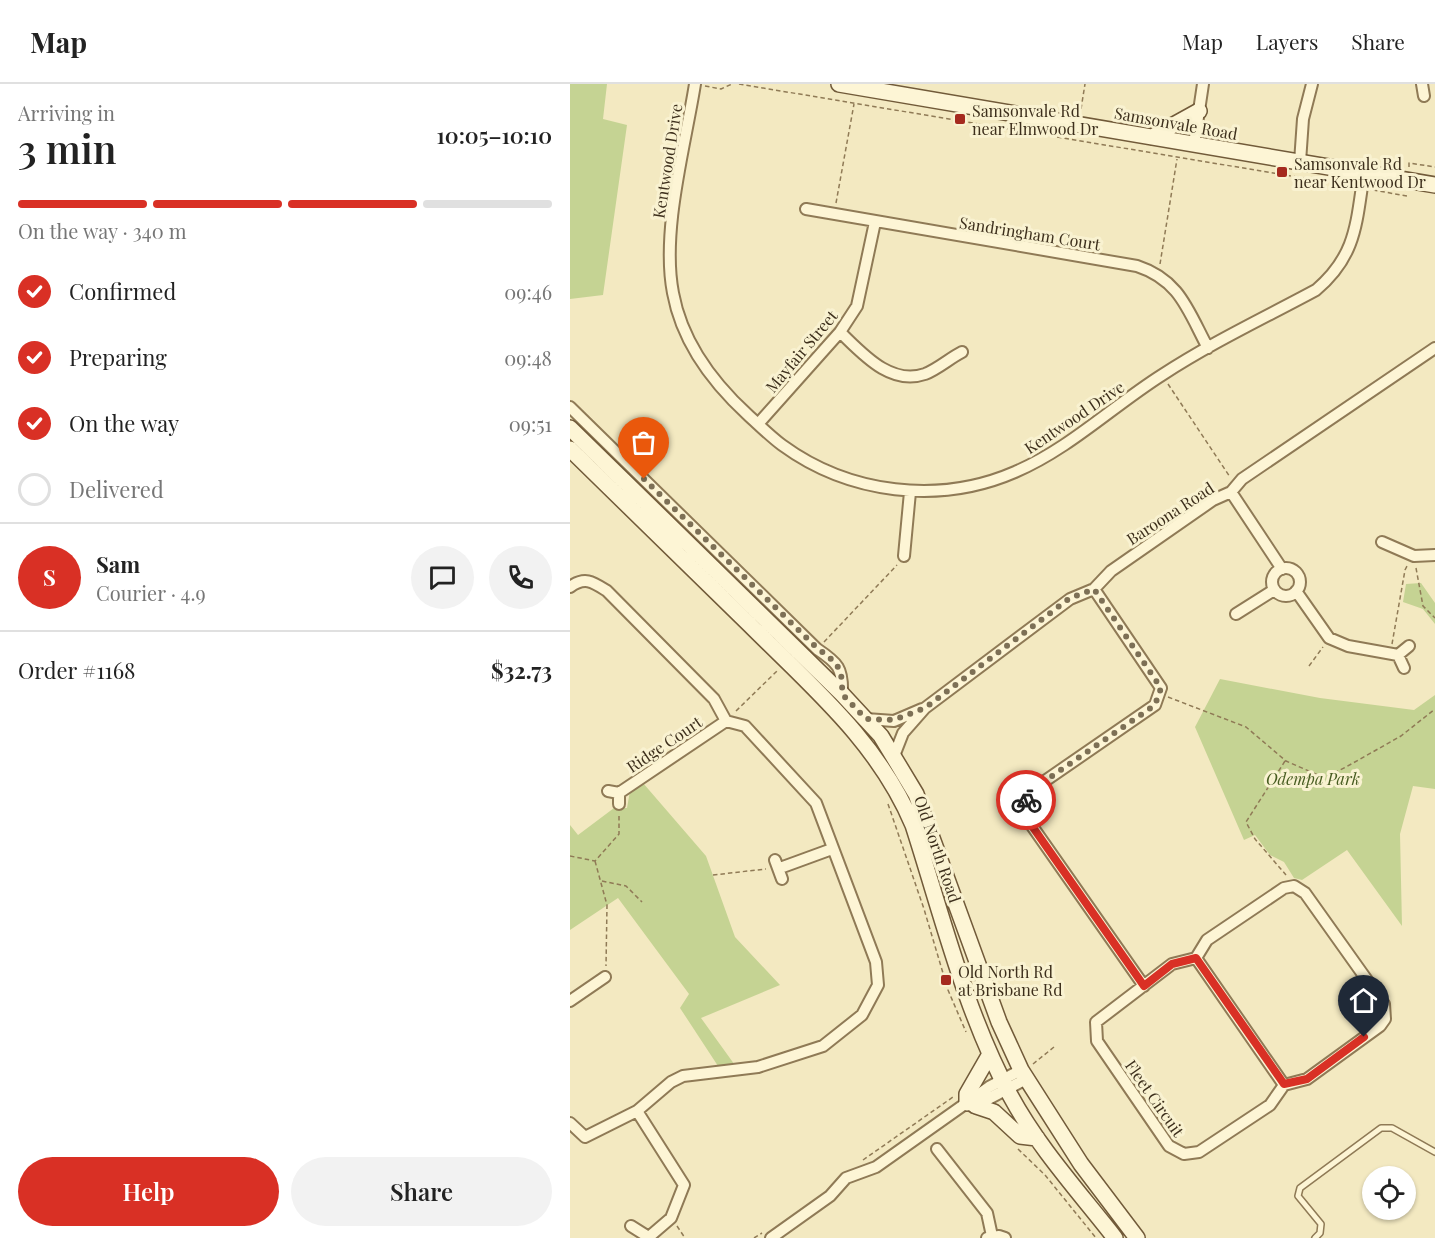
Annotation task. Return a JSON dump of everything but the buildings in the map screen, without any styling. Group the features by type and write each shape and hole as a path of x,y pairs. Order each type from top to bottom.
{"main road":[{"name":"Samsonvale Road","path":"840,84 880,88 1300,162 1363,180 1408,180 1435,185"},
{"path":"1152,137 1199,111"},
{"name":"Old North Road","path":"570,428 842,694 866,719 894,756 904,771 927,821 999,1022 1082,1164 1137,1238"},
{"name":"Old North Road","path":"570,449 833,706 879,760 902,799 913,825 967,994 1004,1084 1037,1138 1115,1238"},
{"path":"990,1054 967,1094 966,1101 994,1112 1020,1136 1037,1138"}],"street":[{"name":"Kentwood Drive","path":"695,84 669,242 673,293 686,335 704,365 726,394 780,444 809,463 841,477 910,492 938,492 977,485 1016,472 1050,454 1162,375 1316,290 1336,273 1349,251 1363,180"},
{"path":"1194,144 1203,84"},
{"path":"1300,162 1303,119 1312,84"},
{"path":"1422,84 1424,96"},
{"name":"Sandringham Court","path":"806,209 1137,266 1153,271 1177,290 1208,348"},
{"name":"Mayfair Street","path":"758,424 840,332 857,306 875,222"},
{"path":"840,332 875,365 898,375 924,374 962,351"},
{"name":"Baroona Road","path":"894,756 903,733 925,708 1070,598 1094,589 1111,571 1213,500 1234,489 1435,348"},
{"path":"570,406 818,649 831,658 842,672 842,694"},
{"path":"1234,489 1282,569"},
{"path":"904,556 910,492"},
{"path":"1382,542 1414,556 1435,555"},
{"path":"1288,567 1298,574 1300,584 1296,591 1283,596 1274,590 1271,579 1277,570 1288,567"},
{"path":"570,587 578,581 591,580 607,591 714,699 726,720 745,726 816,803 876,962 878,985 862,1015 823,1046 750,1068 683,1076 671,1082 637,1111 585,1137 570,1123"},
{"path":"1094,589 1161,688 1159,695 1155,705 1026,794 1025,816 1144,986"},
{"path":"1236,614 1274,590"},
{"path":"1296,591 1329,638 1348,646 1394,654 1408,646"},
{"path":"1394,654 1404,668"},
{"name":"Baroona Road","path":"866,719 894,720 925,708"},
{"name":"Ridge Court","path":"619,793 726,720"},
{"path":"608,791 619,793 619,804"},
{"path":"779,869 832,849"},
{"path":"1290,886 1298,887 1305,893 1384,1004 1386,1012 1380,1026 1311,1076 1284,1084 1196,958 1207,940 1290,886"},
{"name":"Fleet Circuit","path":"1196,958 1172,964 1096,1022 1095,1034 1173,1149 1184,1154 1199,1152 1270,1105 1284,1084"},
{"path":"570,1001 605,977"},
{"path":"767,1235 830,1196 846,1178 876,1167 945,1120 966,1101 1026,1071"},
{"path":"631,1226 650,1237 671,1218 684,1185 637,1111"},
{"path":"937,1149 987,1213 989,1237 1005,1238"}],"lane":[{"path":"1315,1238 1320,1233 1321,1224 1298,1196 1300,1188 1381,1128 1392,1128 1435,1152"}],"path":[{"path":"695,84 721,89 732,84"},
{"path":"739,84 1178,158 1363,180 1407,196 1409,163 1435,167"},
{"path":"1081,109 1085,84"},
{"path":"834,214 854,103"},
{"path":"1155,266 1156,263 1160,264 1178,158"},
{"path":"1162,375 1234,489"},
{"path":"818,649 904,556"},
{"path":"1414,556 1423,606 1435,618"},
{"path":"1394,654 1405,570 1414,556"},
{"path":"1309,666 1329,638"},
{"path":"726,720 778,670"},
{"path":"1159,695 1175,698 1246,727 1286,761 1318,775 1330,775 1401,735 1435,709"},
{"path":"1286,761 1246,822 1255,839 1286,875 1290,886"},
{"path":"887,801 924,909 948,990 970,1040"},
{"path":"595,861 619,834 619,804"},
{"path":"570,856 595,861"},
{"path":"595,861 607,905 605,977"},
{"path":"713,875 779,869"},
{"path":"601,881 626,886 642,902"},
{"path":"1026,1071 1054,1047"},
{"path":"860,1162 966,1101"},
{"path":"1013,1144 1045,1175 1096,1238"},
{"path":"671,1218 685,1238"},
{"path":"754,1238 767,1235"}],"green space":[{"path":"570,84 607,84 603,119 627,125 603,295 570,299"},
{"path":"1421,583 1435,603 1435,624 1423,609 1403,602 1406,584"},
{"name":"Odempa Park","path":"1220,679 1320,698 1414,710 1435,695 1435,789 1413,786 1400,834 1402,926 1347,850 1302,880 1294,878 1284,862 1270,855 1255,835 1244,840 1195,727"},
{"path":"643,783 706,856 735,937 780,985 701,1018 737,1068 718,1066 680,1008 689,994 618,898 570,930 570,825 578,835 614,808 627,808 630,791"}],"way so far":[{"path":"644,479 818,649 831,658 842,672 842,694 866,719 894,720 925,708 1070,598 1094,589 1161,688 1159,695 1155,705 1026,794 1026,800"}],"place":[{"name":"Samsonvale Rd near Elmwood Dr","path":"960,119"},
{"name":"Samsonvale Rd near Kentwood Dr","path":"1282,172"},
{"name":"Old North Rd at Brisbane Rd","path":"946,980"}],"route":[{"path":"1026,800 1025,816 1144,986 1165,972 1172,964 1196,958 1284,1084 1307,1079 1364,1037"}]}
